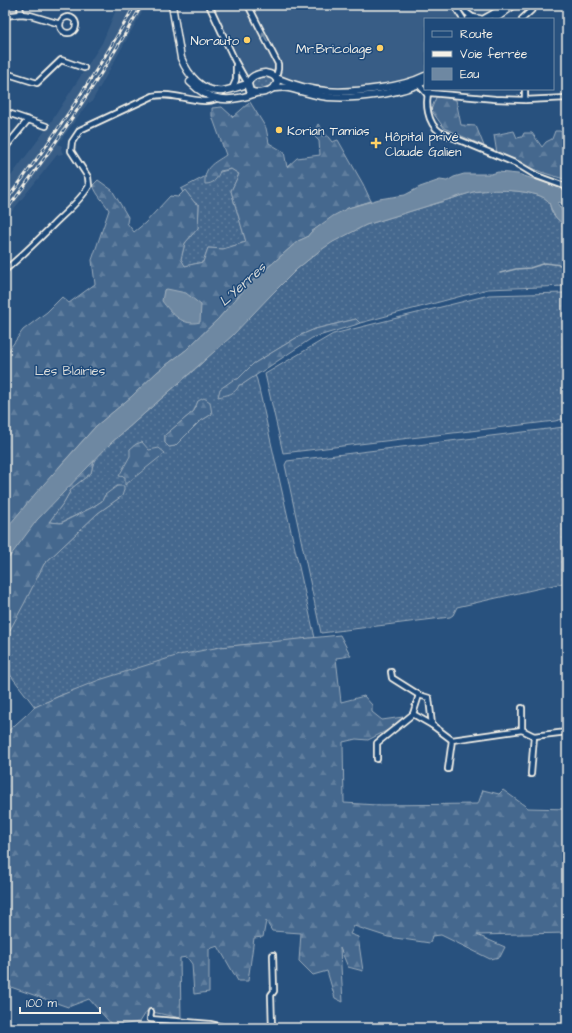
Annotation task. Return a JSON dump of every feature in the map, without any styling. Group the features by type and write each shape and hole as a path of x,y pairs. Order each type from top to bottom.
{"main road":[{"path":"172,5 181,65 185,73 196,87 202,92 216,99 240,97 267,92 274,88 287,88 327,97 369,96 422,83"},
{"path":"486,18 508,5"},
{"path":"496,18 514,5"},
{"path":"178,47 184,66 192,78 204,87 217,91 232,89 248,84"},
{"path":"256,94 250,91 248,84 249,80 259,74 270,74 276,78 312,89 348,93 403,85 424,76"},
{"path":"274,88 277,83 276,78"}],"street":[{"path":"20,5 21,14"},
{"path":"209,5 248,84"},
{"path":"248,5 278,64 276,78"},
{"path":"454,5 463,18"},
{"path":"460,5 474,18"},
{"path":"523,18 537,5"},
{"path":"5,16 21,14 30,15 60,24"},
{"path":"5,73 37,83 61,60 84,68"},
{"path":"232,89 236,80 236,62"},
{"path":"191,98 198,95 196,87"},
{"path":"525,90 525,100"},
{"path":"567,98 525,100 495,99 430,93 428,91 429,118 432,124 440,132 517,164 537,176 567,187"},
{"path":"5,270 70,209 89,186 88,177 71,151 72,142 80,130 160,94 171,94 203,101 216,99"},
{"path":"5,112 46,126"},
{"path":"5,148 28,120"},
{"path":"391,672 392,678 418,695 429,698 432,725"},
{"path":"377,759 377,743 413,714 418,695"},
{"path":"522,708 522,730"},
{"path":"413,714 432,725 452,740 522,730 534,736 567,732"},
{"path":"531,774 534,736"},
{"path":"448,770 452,740"},
{"path":"272,1028 271,995 274,991 273,955"},
{"path":"151,1012 150,1019 210,1024 227,1028"}],"shaded area":[{"path":"118,5 146,5 91,103 88,103 58,144 62,146 61,149 63,154 57,155 5,220 5,184 47,128 102,43"},
{"path":"209,5 496,5 481,18 424,18 424,72 400,82 373,86 313,86 261,70 246,78"}],"green space":[{"path":"263,77 271,78 274,83 269,88 256,89 253,87 252,84 256,79"},
{"path":"437,95 456,100 461,125 476,126 484,146 444,128 431,110"},
{"name":"Les Blairies","path":"250,102 266,128 269,143 284,152 287,167 297,158 320,155 319,141 313,135 318,124 332,142 338,140 371,201 348,208 311,232 307,237 298,241 250,283 218,319 186,350 157,372 131,397 96,426 58,468 75,479 94,460 91,473 72,488 64,502 49,522 61,523 91,508 102,501 105,495 117,486 124,486 124,490 122,496 98,513 44,564 5,639 5,358 23,330 47,312 62,297 69,303 95,284 92,260 109,210 93,185 98,180 112,190 128,217 127,223 134,232 145,223 170,196 178,197 185,190 195,203 199,205 198,228 185,243 181,259 185,266 203,262 208,248 223,249 246,242 231,191 239,174 231,169 220,171 215,180 208,184 205,184 205,178 210,166 226,155 212,116 212,108 222,107 233,117"},
{"path":"514,131 517,138 522,137 524,133 532,133 542,147 546,142 552,139 555,131 560,131 567,137 567,180 541,172 497,154 494,135"},
{"path":"231,169 239,174 231,191 246,242 223,249 208,248 203,262 185,266 181,259 185,243 198,228 199,205 186,198 181,189 206,176"},
{"path":"499,189 525,192 545,198 548,201 554,215 567,226 567,286 488,289 360,323 356,319 315,329 301,335 253,364 238,379 233,380 239,385 243,384 255,375 257,380 315,638 220,647 64,694 35,707 5,668 5,664 9,662 5,656 5,639 44,564 98,513 122,496 105,495 102,501 91,508 60,523 49,522 64,502 72,488 91,473 94,460 111,443 202,363 297,269 332,242 366,225 473,192","holes":["198,401 212,414 199,422 175,446 169,447 165,443 165,435 194,411"]},
{"path":"564,293 567,418 555,421 283,453 265,374 333,334 489,295"},
{"path":"356,319 360,323 312,338 243,384 239,385 233,392 228,395 218,397 220,389 233,380 238,379 253,364 301,335 315,329"},
{"path":"204,398 210,402 212,414 199,422 175,446 169,447 165,443 165,435 194,411 198,401"},
{"path":"564,427 565,432 567,432 567,582 457,607 453,615 450,617 321,633 285,465 287,461"},
{"path":"142,442 149,450 159,448 165,453 125,485 125,477 119,476 130,456 130,449 136,444"},
{"path":"340,635 351,656 336,658 341,702 364,696 372,705 372,712 382,720 403,717 388,730 368,740 356,739 343,742 344,803 377,805 478,804 483,790 499,794 503,790 528,808 567,809 567,933 477,935 505,947 500,957 490,959 441,935 432,936 430,943 388,937 354,926 350,934 358,937 363,971 348,967 340,948 343,1002 335,998 327,971 313,975 299,961 301,933 272,931 266,921 263,937 254,938 248,981 238,981 218,946 209,949 209,992 194,994 192,964 187,957 180,958 181,1018 147,1011 140,1022 113,1026 89,999 68,1007 5,985 6,733 35,707 99,680 179,655 220,647"}],"water":[{"path":"498,172 518,174 567,190 567,206 559,202 558,204 567,218 567,226 556,218 548,201 541,196 522,192 500,190 480,191 366,225 333,242 297,269 232,336 111,443 37,520 5,563 5,530 96,426 131,397 157,372 186,350 218,319 250,283 298,241 307,237 311,232 333,216 348,208 379,199 405,195 420,187 440,180 447,181 464,174 491,174"},
{"path":"167,289 186,293 201,305 200,322 188,323 178,318 169,310 162,301 164,290"}],"waterway":[{"path":"500,273 516,269 530,268 545,263 561,265 567,264"}],"railway":[{"path":"5,202 73,106 135,5"},
{"path":"5,212 77,111 142,5"}],"place":[{"name":"Norauto","path":"247,40"},
{"name":"Mr.Bricolage","path":"380,48"},
{"name":"Korian Tamias","path":"279,130"},
{"name":"Hôpital privé Claude Galien","path":"376,143"}],"water label":[{"name":"L'Yerres","path":"242,284"}]}
